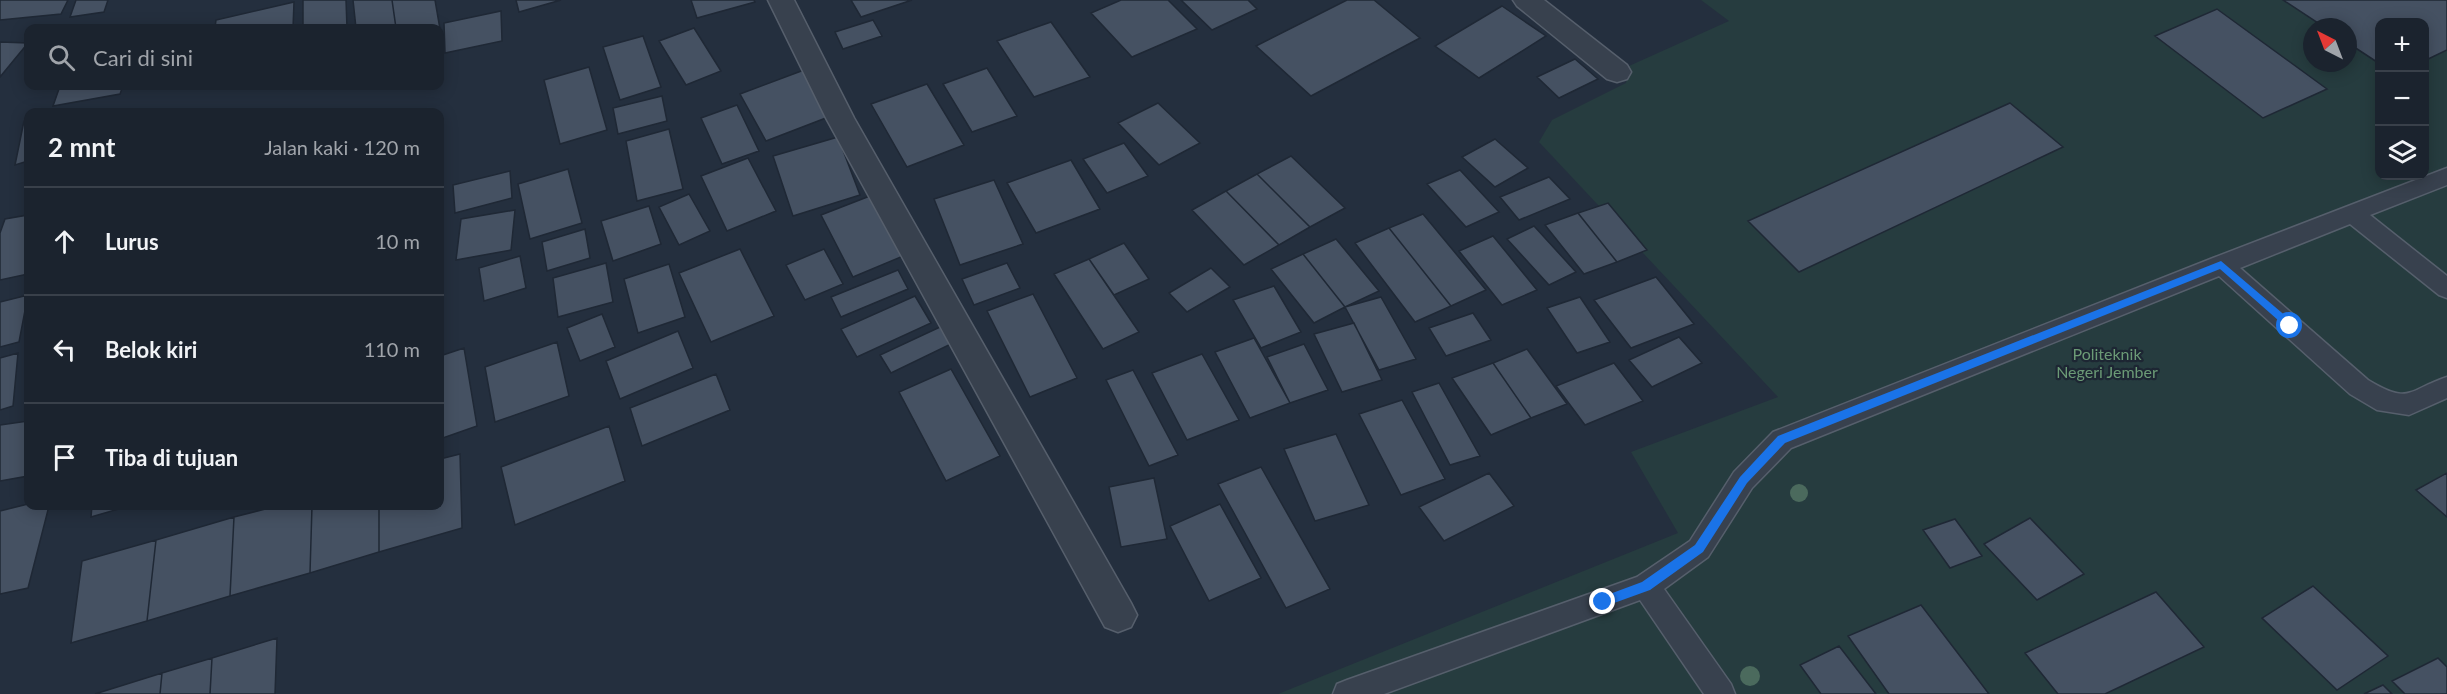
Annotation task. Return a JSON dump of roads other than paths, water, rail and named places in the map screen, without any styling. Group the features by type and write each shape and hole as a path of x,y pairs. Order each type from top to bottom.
{"street":[{"path":"781,0 840,118 1118,615"},
{"path":"1526,0 1617,72"}],"lane":[{"path":"1347,694 1646,586 1699,549 1743,480 1782,440 2447,176"},
{"path":"2352,213 2447,289"},
{"path":"2221,264 2359,387 2386,403 2409,405 2447,387"},
{"path":"1646,586 1721,694"}],"park label":[{"name":"Politeknik Negeri Jember","path":"2107,363"}]}
